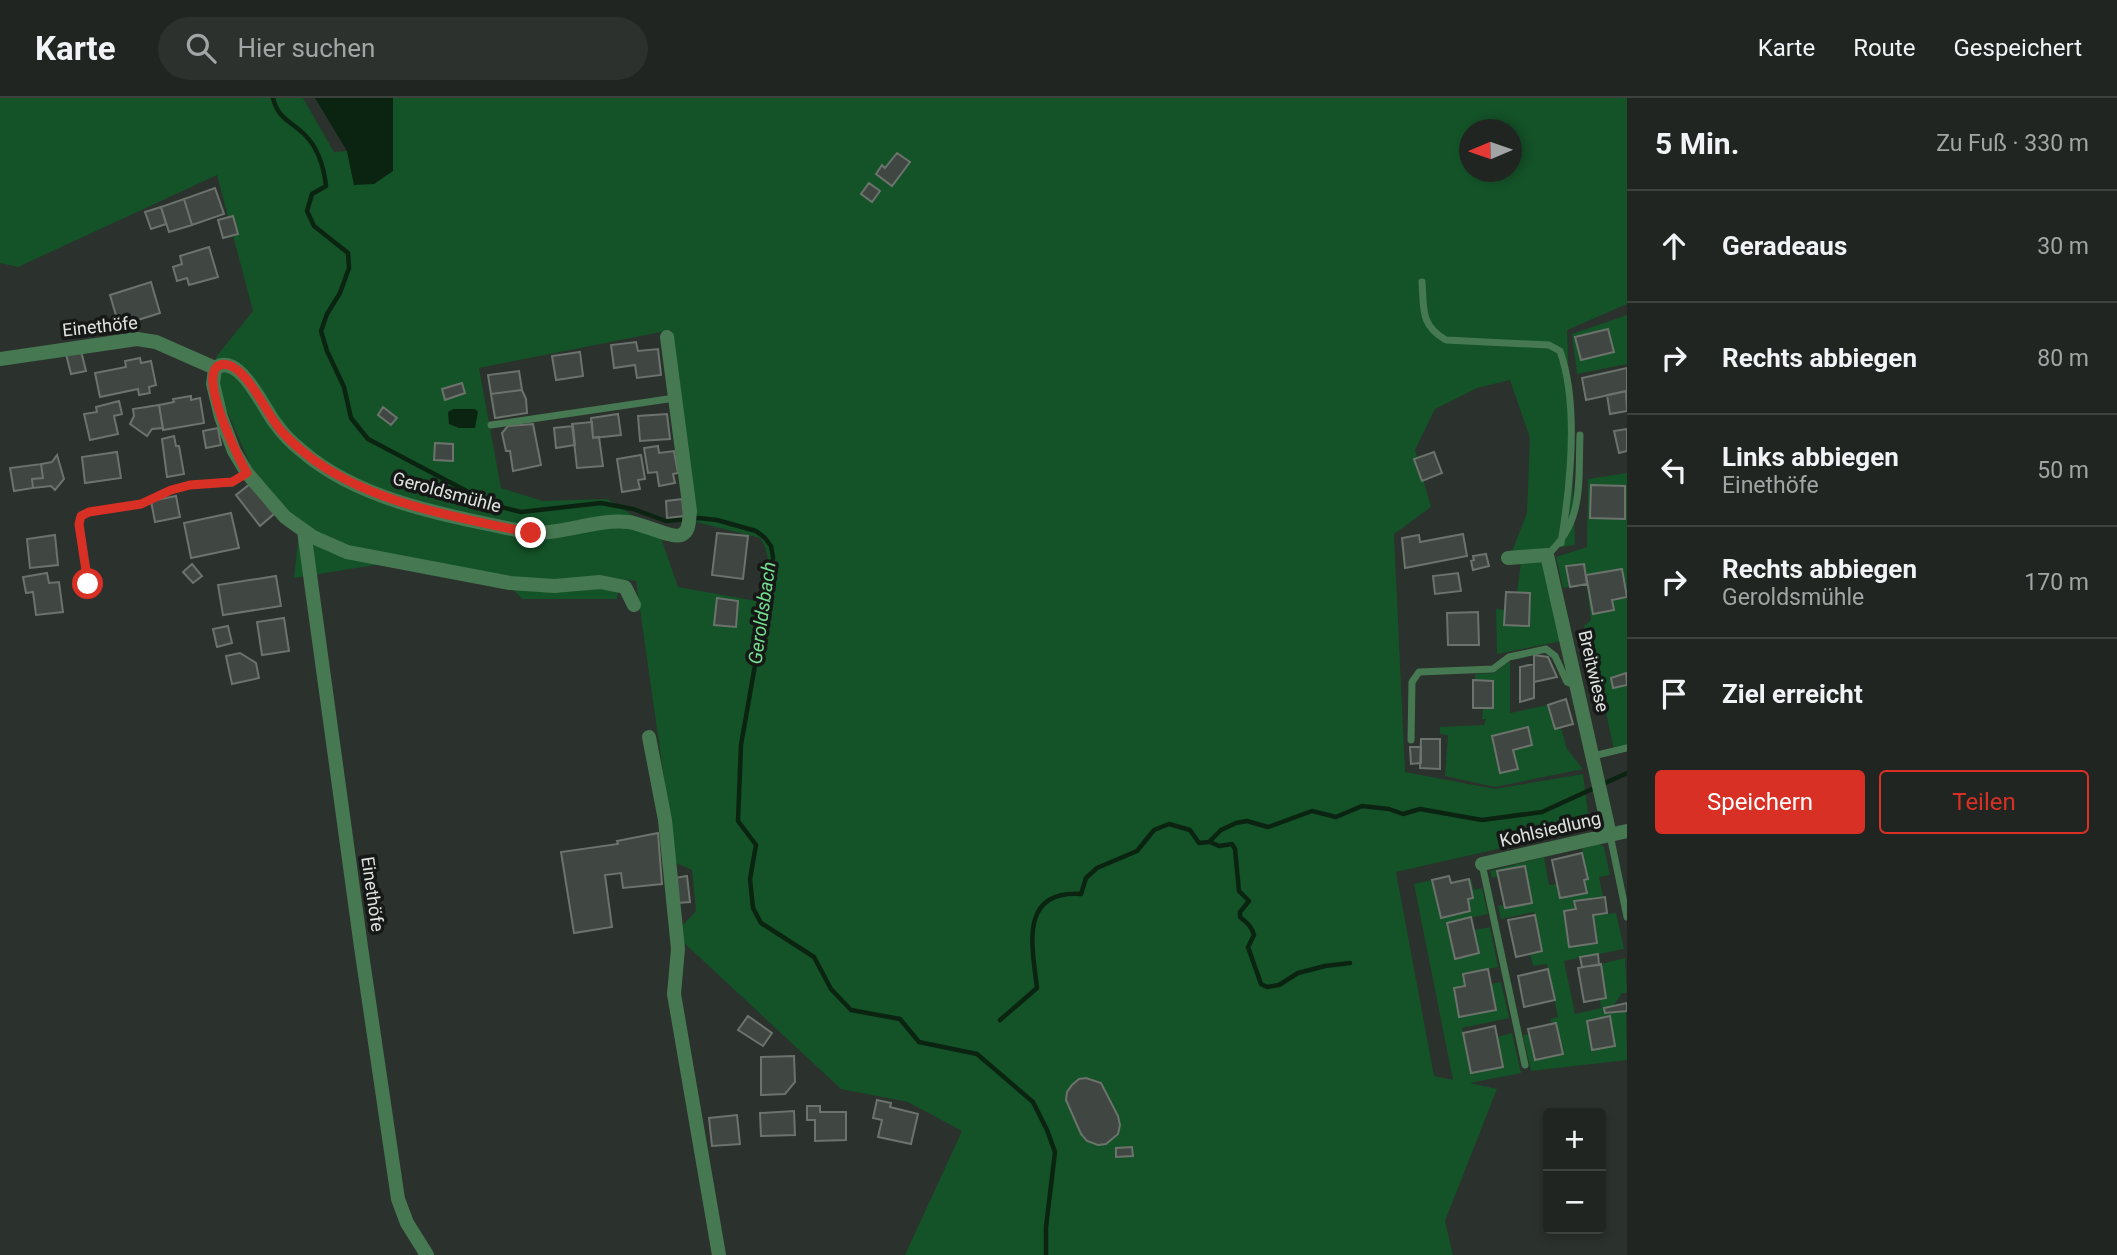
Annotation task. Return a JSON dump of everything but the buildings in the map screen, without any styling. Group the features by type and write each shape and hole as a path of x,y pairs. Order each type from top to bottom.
{"street":[{"name":"Geroldsmühle","path":"215,368 228,365 237,370 287,438 326,469 410,505 531,533 548,534 607,522 630,522 650,526 675,536 688,530 690,511 667,337"},
{"name":"Einethöfe","path":"0,359 137,339 156,342 215,368"},
{"path":"215,368 213,384 221,417 234,451 247,473 285,517 313,537 347,552 510,583 554,586 600,582 625,587 634,605"},
{"name":"Einethöfe","path":"304,531 398,1199 407,1223 427,1255"},
{"path":"1508,558 1547,555"},
{"name":"Breitwiese","path":"1547,555 1610,835"},
{"path":"649,737 665,820 678,949 674,994 719,1255"},
{"name":"Kohlsiedlung","path":"1482,864 1627,831"}],"lane":[{"path":"1422,282 1426,321 1433,332 1446,340 1549,345 1560,351 1567,383 1571,452 1561,542"},
{"path":"491,425 675,398"},
{"path":"1547,555 1561,542 1573,523 1579,498 1580,435"},
{"path":"88,584 79,524 81,516 89,512 141,504 171,490 190,485 232,482 247,473"},
{"path":"1412,740 1412,682 1419,672 1493,669 1509,657 1546,649 1555,656 1567,682 1577,686"},
{"path":"1595,762 1627,748"},
{"path":"1610,835 1627,917"},
{"path":"1482,864 1525,1065"}],"green space":[{"path":"0,98 303,98 334,152 347,151 354,184 393,171 393,98 1627,98 1627,304 1567,330 1575,545 1511,554 1527,513 1530,438 1510,380 1477,388 1435,409 1415,450 1431,507 1394,534 1405,772 1495,789 1583,774 1590,828 1396,872 1434,1076 1453,1080 1414,884 1432,880 1441,918 1470,911 1468,899 1473,897 1469,879 1474,890 1482,888 1488,914 1447,923 1455,959 1479,953 1474,930 1490,927 1498,967 1464,974 1465,986 1454,988 1459,1016 1495,1010 1491,984 1501,982 1509,1018 1462,1028 1471,1073 1503,1067 1497,1037 1512,1033 1521,1073 1470,1083 1497,1089 1445,1221 1453,1255 905,1255 962,1131 908,1102 841,1089 682,941 682,926 696,911 692,870 676,863 636,581 619,579 617,599 522,599 513,589 388,563 294,578 299,532 252,468 216,386 216,357 253,311 217,175 18,267 0,263","holes":["671,330 696,522 760,538 768,561 762,602 678,587 659,532 607,499 543,501 501,488 479,368"]},
{"path":"1627,315 1627,364 1577,374 1572,334"},
{"path":"1627,473 1627,746 1614,750 1603,699 1592,701 1584,626 1591,620 1584,564 1567,566 1570,587 1563,588 1556,557 1587,547 1588,479"},
{"path":"1521,563 1543,563 1562,641 1497,654 1496,609 1505,610 1504,625 1529,626 1530,593 1517,592"},
{"path":"1510,661 1510,713 1548,705 1555,729 1561,728 1567,749 1583,769 1495,787 1445,776 1448,735 1440,734 1440,727 1484,725 1486,719 1482,719 1483,708 1493,707 1493,681 1475,680 1475,674 1494,673"},
{"path":"1599,844 1604,847 1610,875 1599,877 1603,897 1575,901 1576,909 1564,911 1569,947 1597,943 1593,915 1616,913 1624,949 1564,961 1575,1014 1601,1008 1600,999 1606,998 1601,964 1625,958 1627,993 1622,993 1614,1005 1604,1008 1614,1013 1626,1011 1627,1060 1531,1071 1523,1035 1529,1034 1535,1060 1563,1054 1556,1024 1552,1024 1550,1019 1558,1017 1547,964 1533,966 1530,953 1542,950 1534,912 1501,919 1498,906 1504,905 1505,908 1532,903 1525,866 1498,871 1498,876 1492,878 1490,871 1544,857 1549,885 1557,884 1560,898 1587,893 1584,880 1588,879 1582,849"}],"shaded area":[{"path":"315,98 393,98 393,171 374,184 354,185 347,151"},
{"path":"453,409 475,409 478,412 475,428 459,428 449,424 448,412"}],"waterway":[{"name":"Geroldsbach","path":"273,98 278,111 310,140 322,166 326,186 312,194 307,211 314,226 348,253 349,268 321,331 344,387 351,418 368,439 493,505 521,512 601,503 633,509 666,521 699,518 717,520 756,531 771,546 772,568 741,745 738,821 756,845 750,879 753,908 761,923 814,957 831,989 851,1010 900,1019 919,1042 977,1054 1033,1102 1055,1152 1046,1227 1046,1255"},
{"path":"1000,1020 1037,988 1032,939 1039,911 1047,901 1061,895 1081,894 1086,878 1097,868 1137,851 1154,830 1169,824 1190,830 1199,843 1209,842 1221,830 1236,823 1247,821 1268,827 1312,811 1336,817 1362,806 1389,809 1403,814 1420,809 1482,820 1542,812 1627,773"},
{"path":"1210,842 1219,846 1232,844 1235,849 1239,891 1249,901 1240,912 1240,917 1250,926 1254,935 1248,947 1261,984 1267,987 1279,985 1298,973 1350,963"}],"route":[{"path":"88,584 79,524 81,516 89,512 141,504 171,490 190,485 232,482 247,473 234,451 221,417 213,384 215,368 220,365 228,365 237,370 287,438 326,469 410,505 531,533"}]}
